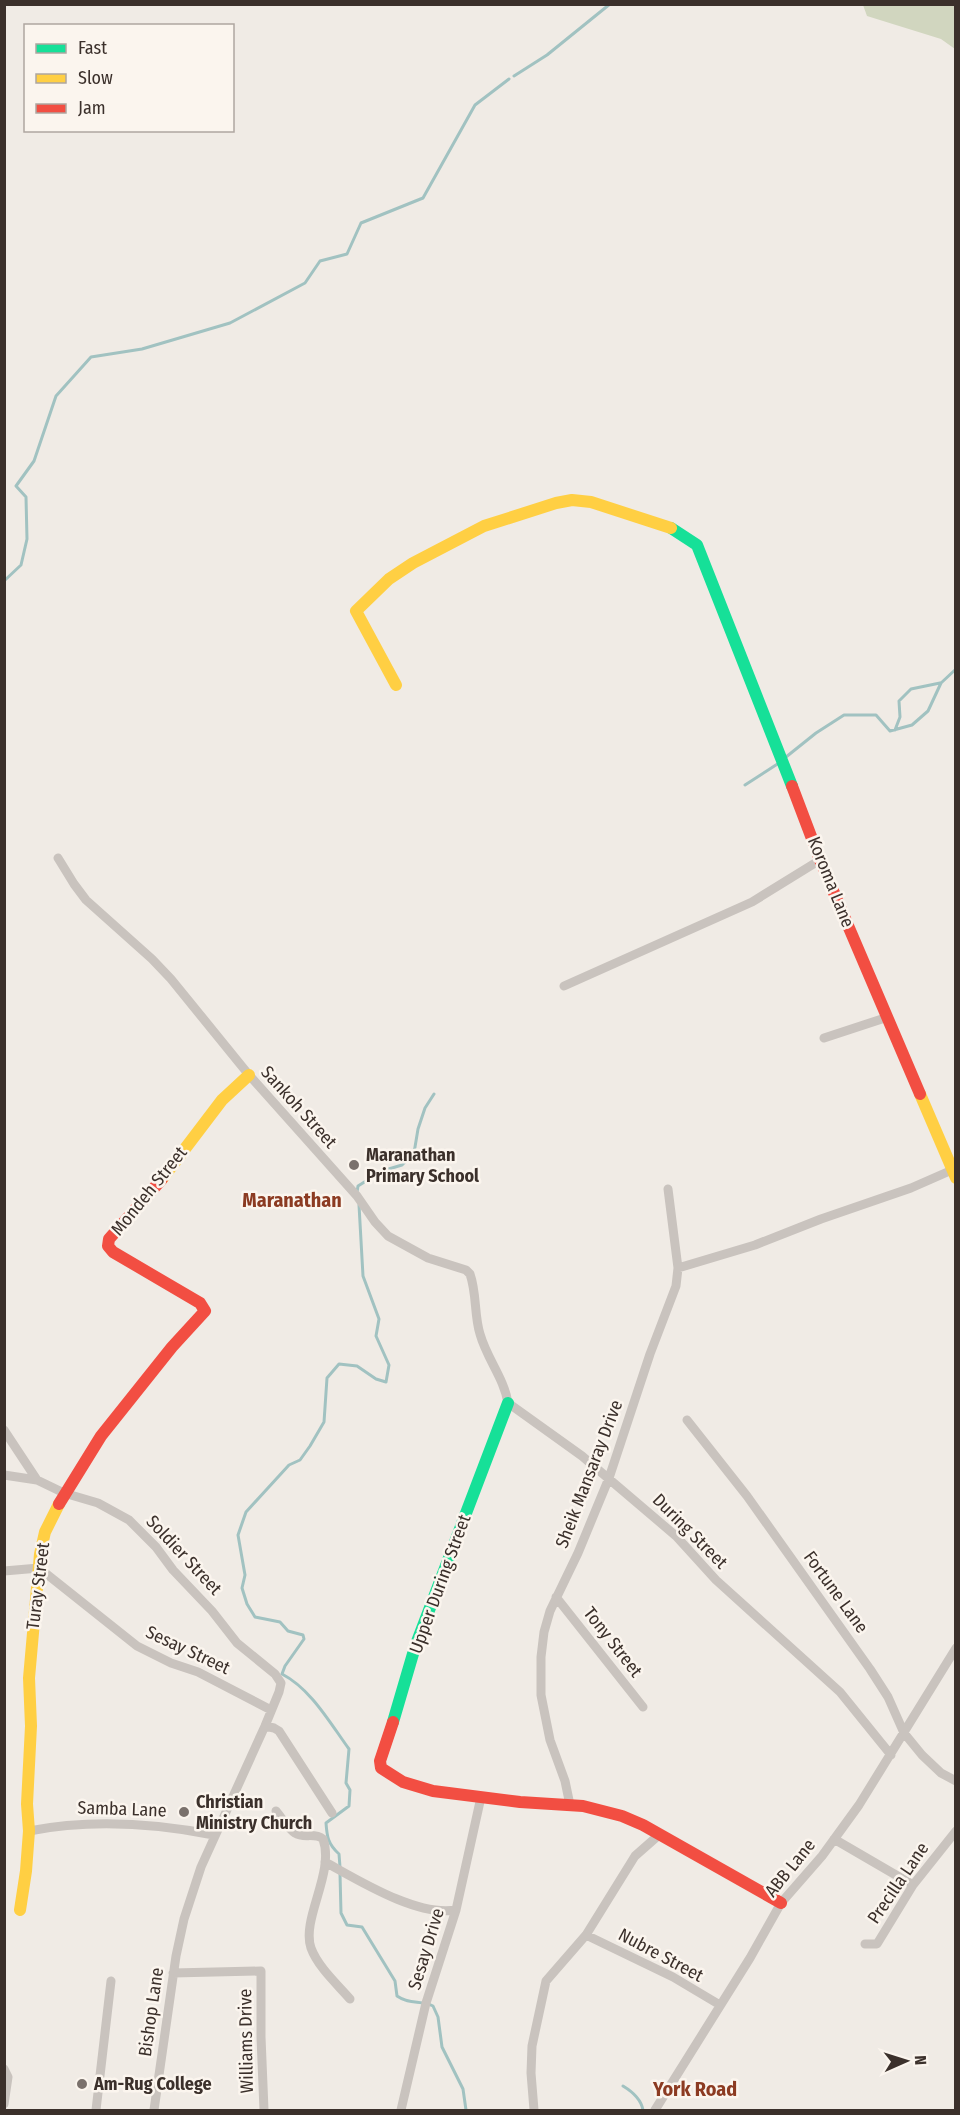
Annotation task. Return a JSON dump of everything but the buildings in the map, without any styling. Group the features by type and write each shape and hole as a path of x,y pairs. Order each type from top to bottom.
{"street":[{"name":"Koroma Lane","path":"396,685 356,611 389,579 413,563 484,526 556,503 572,500 591,501 664,525 697,545 783,760 820,860 954,1171"},
{"name":"Sankoh Street","path":"58,858 86,900 171,979 388,1236 428,1258 466,1270 471,1274 479,1332 505,1388 508,1403"},
{"path":"564,986 752,902 820,860"},
{"path":"824,1038 888,1017"},
{"name":"Mondeh Street","path":"204,1314 204,1307 200,1303 112,1252 108,1246 110,1239 155,1188 222,1100 249,1074"},
{"path":"678,1268 755,1245 954,1171"},
{"name":"Sheik Mansaray Drive","path":"570,1804 566,1781 550,1740 541,1695 541,1657 544,1632 556,1597 579,1554 609,1478 650,1354 676,1286 678,1268 668,1189"},
{"name":"Turay Street","path":"20,1910 26,1871 28,1831 31,1726 28,1678 45,1532 64,1493 101,1436 172,1347 204,1314"},
{"name":"During Street","path":"508,1403 582,1456 676,1536 716,1580 840,1692 891,1755"},
{"name":"Upper During Street","path":"481,1797 419,1788 403,1782 381,1767 380,1761 415,1647 508,1403"},
{"name":"Fortune Lane","path":"687,1420 747,1496 870,1669 888,1697 904,1733 922,1755 942,1773 955,1780"},
{"path":"4,1430 38,1480"},
{"name":"Soldier Street","path":"4,1475 38,1480 64,1493 98,1503 129,1520 156,1547 173,1570 212,1611 237,1643 275,1674 280,1683"},
{"path":"4,1571 39,1568"},
{"name":"Sesay Street","path":"39,1568 137,1646 171,1663 208,1677 272,1710"},
{"name":"Tony Street","path":"556,1597 643,1707"},
{"name":"ABB Lane","path":"655,2110 781,1903 859,1805 956,1648"},
{"name":"Bishop Lane","path":"154,2110 173,1973 184,1919 214,1835 272,1710 280,1683"},
{"path":"265,1726 279,1731 333,1813"},
{"path":"481,1797 520,1802 570,1804 622,1816 660,1834 781,1903"},
{"name":"Sesay Drive","path":"401,2110 426,2003 456,1910 481,1797"},
{"path":"276,1812 294,1833 316,1835 323,1839 326,1851 325,1862 319,1898 309,1931 310,1946 316,1958 350,2000"},
{"name":"Samba Lane","path":"28,1831 58,1825 103,1823 175,1827 214,1835"},
{"name":"Precilla Lane","path":"865,1944 877,1944 913,1885 956,1831"},
{"path":"534,2110 531,2073 532,2046 546,1981 586,1935 635,1856 660,1834"},
{"path":"834,1839 913,1885"},
{"path":"325,1862 397,1900 437,1910 456,1910"},
{"name":"Nubre Street","path":"586,1935 673,1977 720,2005"},
{"name":"Williams Drive","path":"173,1973 261,1971 264,2110"},
{"path":"96,2110 111,1981"},
{"path":"4,2069 8,2077 4,2104"}],"green space":[{"path":"863,5 955,5 955,49 941,39 867,16"}],"waterway":[{"path":"514,76 547,55 610,4"},
{"path":"4,581 21,565 27,539 26,497 16,486 34,461 56,396 91,357 142,349 230,323 305,283 320,261 347,254 361,223 423,198 475,105 509,79"},
{"path":"786,757 816,733 844,715 876,715 890,731 912,725 928,711 941,683 956,669"},
{"path":"895,730 900,717 899,701 911,689 940,683"},
{"path":"745,785 779,763"},
{"path":"357,1192 358,1186 382,1171 402,1165 414,1153 418,1129 425,1108 434,1094"},
{"path":"340,1867 339,1854 329,1840 326,1823 349,1806 350,1790 346,1783 349,1749 311,1697 282,1674 304,1639 303,1635 288,1631 280,1622 255,1617 247,1604 242,1588 245,1575 238,1535 246,1512 289,1465 300,1460 310,1446 324,1422 327,1378 339,1364 357,1366 376,1379 386,1382 389,1365 376,1336 379,1319 363,1276 359,1205"},
{"path":"340,1874 341,1913 347,1925 362,1927 395,1981 397,1996 406,2001 433,2006 438,2017 442,2047 463,2089 466,2110"},
{"path":"623,2086 636,2096 643,2110"}],"traffic: fast":[{"path":"671,528 697,545 792,786"},
{"path":"393,1722 415,1647 508,1403"}],"traffic: slow":[{"path":"396,685 356,611 389,579 413,563 484,526 572,500 591,502 671,528"},
{"path":"162,1179 222,1100 249,1075"},
{"path":"920,1094 956,1178"},
{"path":"20,1910 29,1831 27,1804 31,1726 29,1678 40,1554 45,1532 59,1504"}],"traffic: jam":[{"path":"792,786 820,860 920,1094"},
{"path":"59,1504 101,1436 172,1347 205,1311 200,1303 113,1252 108,1246 109,1239 162,1179"},
{"path":"393,1722 380,1761 381,1768 403,1782 433,1791 520,1802 583,1806 622,1816 643,1825 781,1903"}],"place":[{"name":"Maranathan Primary School","path":"354,1165"},
{"name":"Christian Ministry Church","path":"184,1812"},
{"name":"Am-Rug College","path":"82,2084"}],"district":[{"name":"Maranathan","path":"292,1200"},
{"name":"York Road","path":"695,2089"}]}
